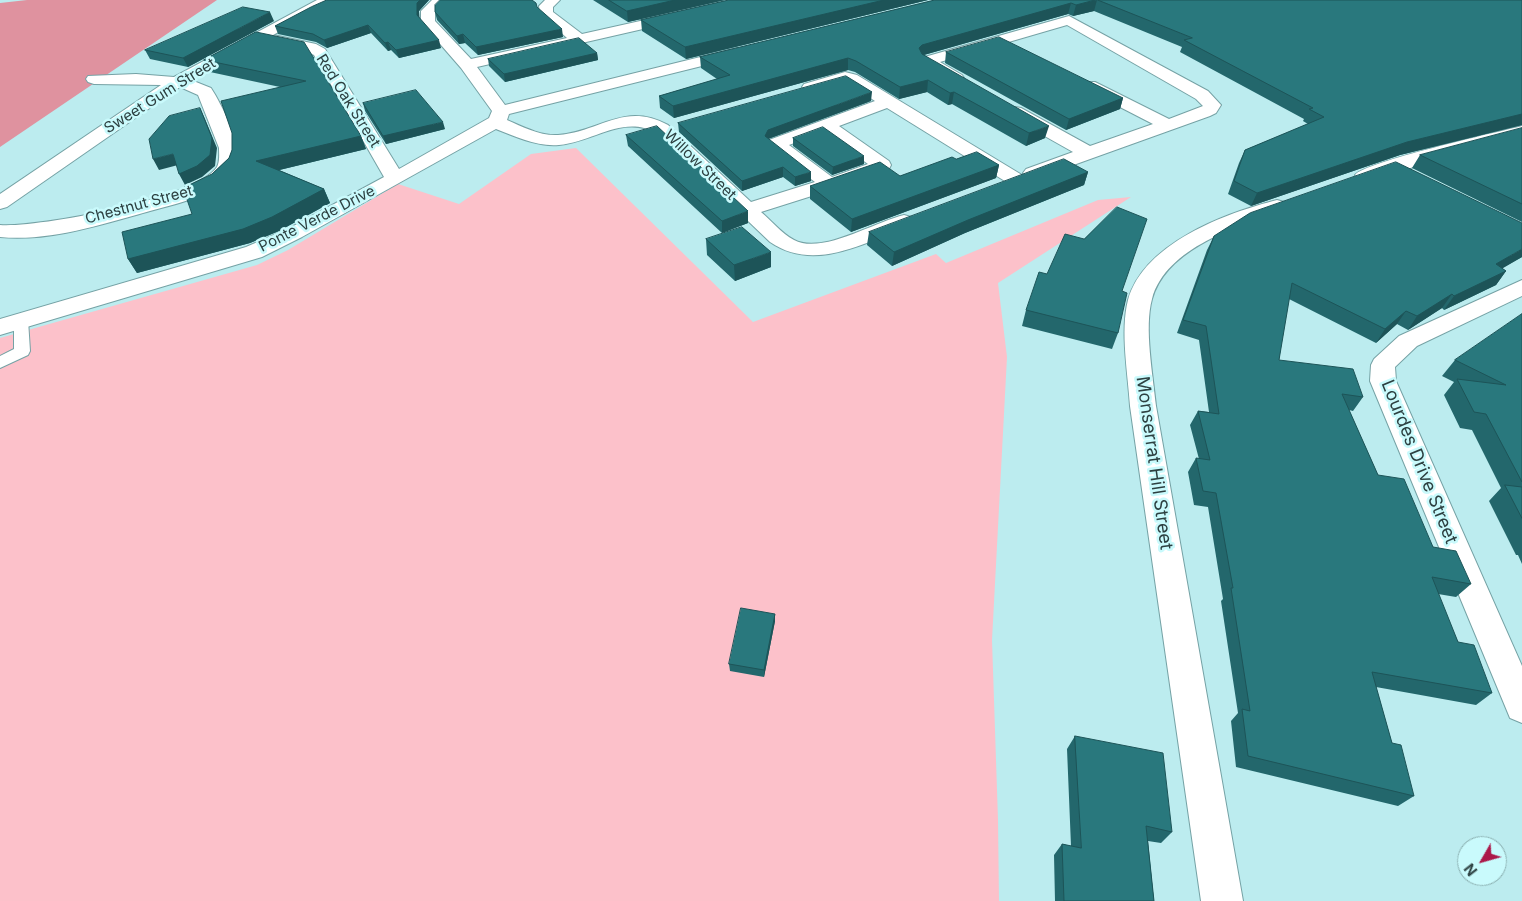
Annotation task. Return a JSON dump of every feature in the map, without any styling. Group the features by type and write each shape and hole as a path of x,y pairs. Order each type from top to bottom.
{"street":[{"name":"Sweet Gum Street","path":"0,202 178,82 327,0"},
{"path":"440,0 428,11 428,22 467,65 498,116"},
{"path":"553,0 546,6 547,14 578,38"},
{"path":"467,65 578,38 752,0"},
{"path":"797,91 845,77 852,78 1007,182 1204,112 1210,109 1212,105 1202,95 1073,22 1064,20 927,61 970,87"},
{"name":"Red Oak Street","path":"257,37 311,47 320,52 395,179"},
{"path":"998,40 1016,49"},
{"name":"Ponte Verde Drive","path":"0,327 254,252 296,233 395,179 498,116 751,50"},
{"name":"Chestnut Street","path":"0,232 13,234 31,232 118,213 183,195 202,187 220,175 229,161 230,152 205,92 197,86 178,82 94,78"},
{"path":"1079,80 1168,125"},
{"path":"830,184 775,144 888,102"},
{"path":"1004,106 1088,153"},
{"name":"Willow Street","path":"498,116 538,137 559,140 634,120 649,121 662,129 783,243 805,251 829,250 918,215"},
{"path":"662,129 681,123"},
{"path":"747,210 830,184 882,165 826,125"},
{"path":"1344,183 1391,166 1522,131"},
{"path":"1391,166 1417,179"},
{"name":"Monserrat Hill Street","path":"1222,901 1143,406 1138,324 1140,301 1146,283 1158,267 1197,238 1222,226 1297,199"},
{"name":"Lourdes Drive Street","path":"1522,288 1408,341 1386,360 1382,371 1383,381 1522,706"}],"lane":[{"path":"0,363 22,351 21,320"}],"shaded area":[{"path":"27,0 217,0 0,147 0,3"},
{"path":"576,148 753,322 936,254 946,263 1098,200 1131,197 998,283 1007,357 992,640 999,901 0,901 0,338 257,265 288,250 398,184 459,204 531,154"}],"building":[{"path":"327,0 420,0 417,3 417,15 439,40 396,50 388,42 385,43 368,25 324,40 313,34 275,26"},
{"path":"440,0 532,0 536,3 537,7 562,29 476,47 463,34 457,36 435,12 435,5"},
{"path":"609,0 675,0 627,11"},
{"path":"729,0 884,0 685,47 641,20"},
{"path":"935,0 1095,0 1076,5 1071,3 922,45 919,48 922,54 1049,126 1029,133 928,80 900,87 848,58 673,106 659,96 730,75 700,57"},
{"path":"1098,0 1522,0 1522,114 1407,142 1257,193 1234,181 1245,150 1324,117 1309,109 1313,108 1184,40 1192,38"},
{"path":"243,7 270,12 183,58 145,50"},
{"path":"256,32 304,42 361,136 256,161 324,189 272,217 243,229 128,259 122,232 192,214 183,188 212,174 229,158 232,150 232,133 221,101 306,81 204,60"},
{"path":"999,37 1123,98 1069,119 946,52"},
{"path":"579,38 597,53 504,74 488,59"},
{"path":"846,76 872,92 768,130 765,136 811,172 795,177 783,167 742,181 678,123"},
{"path":"416,90 443,122 383,136 363,103"},
{"path":"200,108 212,138 210,155 197,166 179,174 173,154 153,159 149,139 169,116"},
{"path":"657,126 748,211 722,221 626,135"},
{"path":"823,127 864,156 833,167 793,138"},
{"path":"1522,128 1522,204 1420,155"},
{"path":"977,152 999,165 852,219 810,186 880,162 900,176 952,157 956,159"},
{"path":"1064,159 1088,172 894,252 869,232"},
{"path":"1396,162 1522,223 1522,249 1496,264 1506,271 1454,296 1452,294 1417,316 1406,311 1385,329 1292,283 1279,360 1353,369 1363,397 1342,394 1378,475 1404,479 1433,547 1456,551 1471,584 1432,577 1458,642 1474,645 1492,693 1372,672 1392,743 1401,745 1414,796 1248,756 1242,709 1250,711 1231,588 1233,588 1216,493 1203,491 1196,458 1210,460 1198,411 1219,414 1206,326 1183,320 1214,236 1250,213"},
{"path":"1117,207 1147,219 1122,291 1127,293 1118,333 1026,310 1039,272 1047,274 1065,234 1084,239"},
{"path":"742,227 771,252 734,265 706,239"},
{"path":"1522,314 1522,482 1486,414 1474,412 1457,379 1506,385 1455,360"},
{"path":"1505,485 1522,487 1522,518"},
{"path":"741,608 775,614 764,670 729,664"},
{"path":"1075,736 1163,753 1172,832 1146,826 1154,901 1064,901 1062,844 1081,848"}]}
